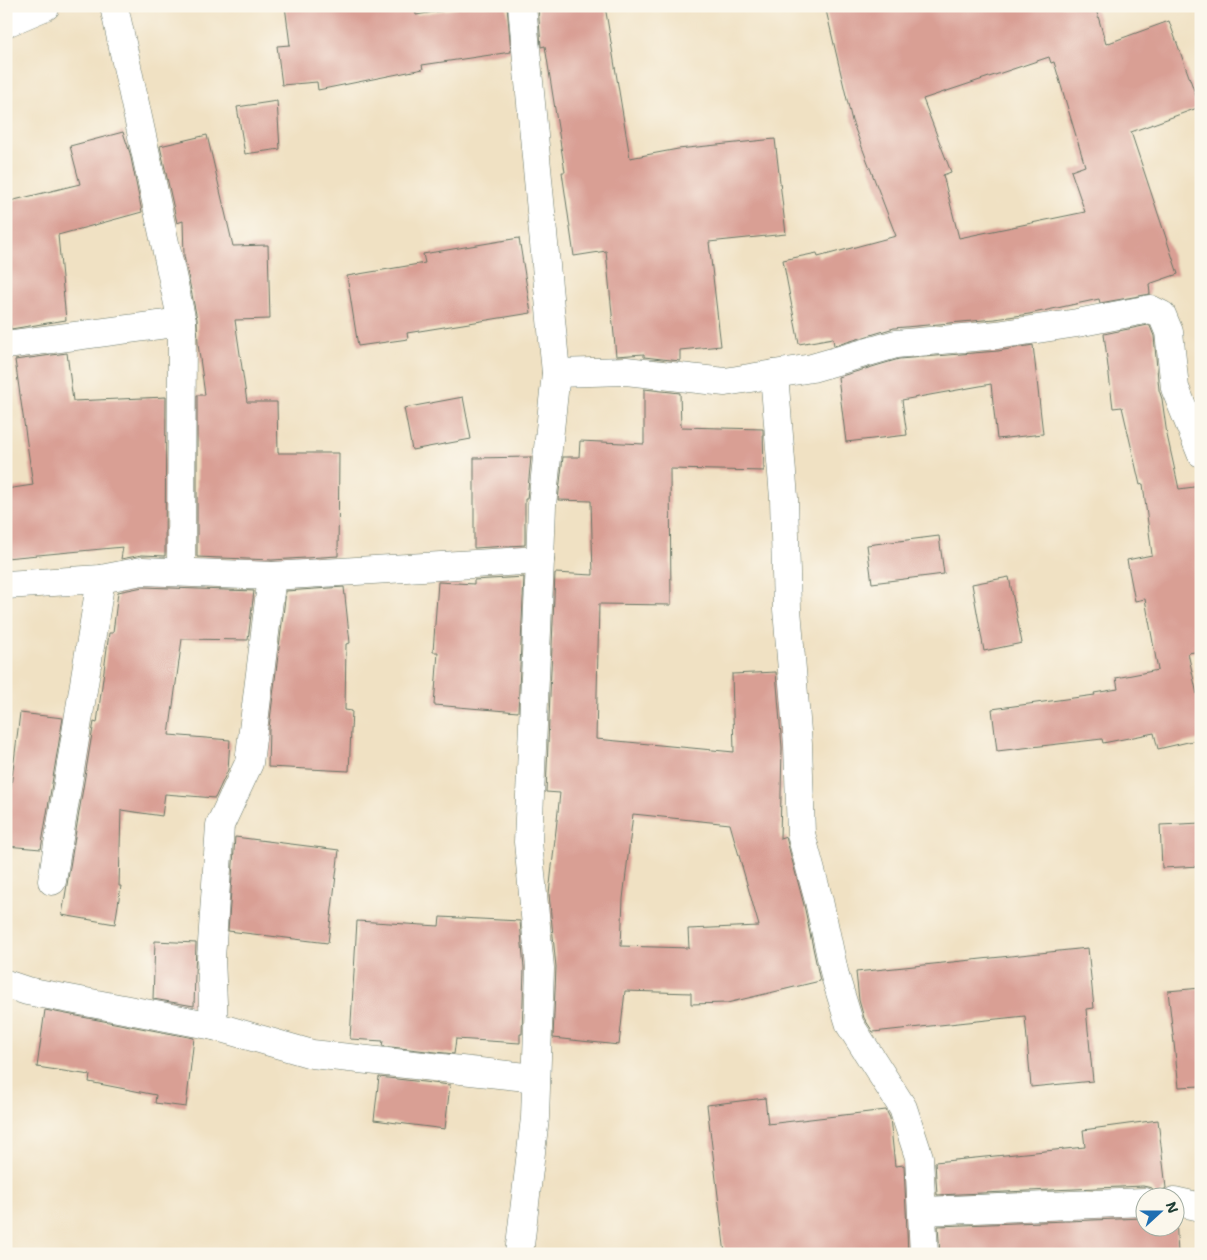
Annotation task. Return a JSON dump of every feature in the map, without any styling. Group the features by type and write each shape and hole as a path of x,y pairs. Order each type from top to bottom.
{"street":[{"path":"6,23 46,6"},
{"path":"114,6 182,322 181,572"},
{"path":"519,1254 535,1118 540,968 528,842 542,505 556,374 522,6"},
{"path":"556,374 626,371 726,382 812,368 896,344 997,335 1078,323 1150,309 1162,315 1169,332 1175,388 1201,453"},
{"path":"6,345 182,322"},
{"path":"774,374 784,498 787,609 798,744 801,834 819,902 835,976 850,1025 903,1108 920,1157 924,1254"},
{"path":"6,585 101,579 142,571 272,576 540,560"},
{"path":"214,1026 211,958 220,825 249,763 272,576"},
{"path":"52,881 101,579"},
{"path":"6,984 27,992 214,1026 312,1054 536,1078"},
{"path":"923,1211 1134,1202"},
{"path":"1184,1203 1201,1207"}],"building":[{"path":"285,6 415,6 416,15 471,6 507,6 511,52 422,65 423,69 318,90 317,82 282,85 277,46 290,45"},
{"path":"538,6 605,6 630,158 678,149 775,139 786,234 709,242 721,346 680,350 680,361 644,357 644,354 616,356 606,251 574,256 562,172 565,172 545,46 541,47"},
{"path":"825,6 1095,6 1106,44 1169,21 1200,107 1131,132 1178,274 1149,284 1150,294 1100,303 1099,299 1029,314 995,319 894,328 834,346 833,338 799,344 783,260 817,253 818,257 896,236 852,121","holes":["1049,57 1051,63 1054,62 1085,166 1071,171 1085,212 959,238 943,175 951,172 923,99"]},
{"path":"277,101 280,149 245,154 237,107"},
{"path":"123,132 130,153 142,212 58,235 66,320 11,329 10,325 6,326 6,202 80,184 70,146"},
{"path":"207,135 233,246 268,245 270,319 235,320 247,402 277,402 278,453 339,453 338,556 272,560 197,557 197,395 205,395 198,344 197,319 184,256 183,221 177,223 160,146"},
{"path":"519,238 531,313 407,333 408,339 358,346 347,276 425,263 423,254"},
{"path":"1148,325 1154,336 1159,390 1179,489 1201,486 1201,651 1188,653 1201,713 1201,739 1158,749 1154,733 1103,743 1102,739 997,751 992,709 1095,695 1094,693 1118,689 1116,678 1158,670 1145,599 1135,601 1127,560 1152,555 1143,484 1140,485 1122,407 1113,408 1104,334"},
{"path":"1033,345 1043,434 997,439 991,384 902,400 907,435 846,442 838,377 899,359 998,351"},
{"path":"67,353 73,401 166,397 165,556 142,555 121,559 123,547 6,558 6,489 33,485 15,360"},
{"path":"644,389 680,393 681,427 763,429 764,471 670,469 671,605 599,604 596,739 734,752 732,674 776,672 782,748 780,839 786,837 804,905 820,981 727,1003 691,1004 691,993 625,991 619,1045 553,1038 556,967 549,894 560,793 546,792 555,573 593,575 591,501 558,500 563,457 579,457 580,441 644,444","holes":["633,814 730,824 759,926 688,929 689,948 621,946 623,899"]},
{"path":"463,397 471,439 412,450 404,408"},
{"path":"531,457 527,499 525,499 525,545 474,548 474,458"},
{"path":"939,536 944,574 872,583 867,545"},
{"path":"524,577 518,712 434,705 438,652 433,652 438,582 474,584 474,580"},
{"path":"1009,577 1022,643 984,651 972,584"},
{"path":"143,587 254,591 248,640 182,639 169,735 230,740 228,770 215,798 165,794 162,816 121,810 119,886 121,886 115,924 62,915 94,722 97,723 109,633 113,633 118,592"},
{"path":"344,587 350,643 346,644 345,710 352,711 349,771 268,767 269,728 286,591"},
{"path":"20,713 63,718 41,849 6,846 6,802 9,802"},
{"path":"1201,823 1201,866 1162,868 1160,825"},
{"path":"235,837 339,850 328,943 228,931"},
{"path":"440,917 520,921 524,968 522,1034 520,1034 520,1043 456,1039 454,1054 382,1046 383,1041 350,1039 357,921 439,926"},
{"path":"155,941 196,943 194,1006 153,999"},
{"path":"1088,948 1094,1008 1086,1009 1093,1081 1031,1087 1025,1016 873,1032 864,1018 859,1000 856,972"},
{"path":"1201,988 1201,1086 1179,1087 1168,991"},
{"path":"45,1010 194,1038 186,1107 155,1103 156,1095 89,1082 90,1075 37,1067"},
{"path":"379,1077 450,1085 445,1129 374,1120"},
{"path":"765,1098 768,1124 886,1110 890,1118 895,1166 904,1165 908,1254 725,1254 707,1105"},
{"path":"1158,1120 1166,1188 1143,1186 937,1195 935,1162 1085,1147 1083,1130"},
{"path":"1134,1218 1134,1238 1177,1238 1178,1254 940,1254 938,1226"}]}
